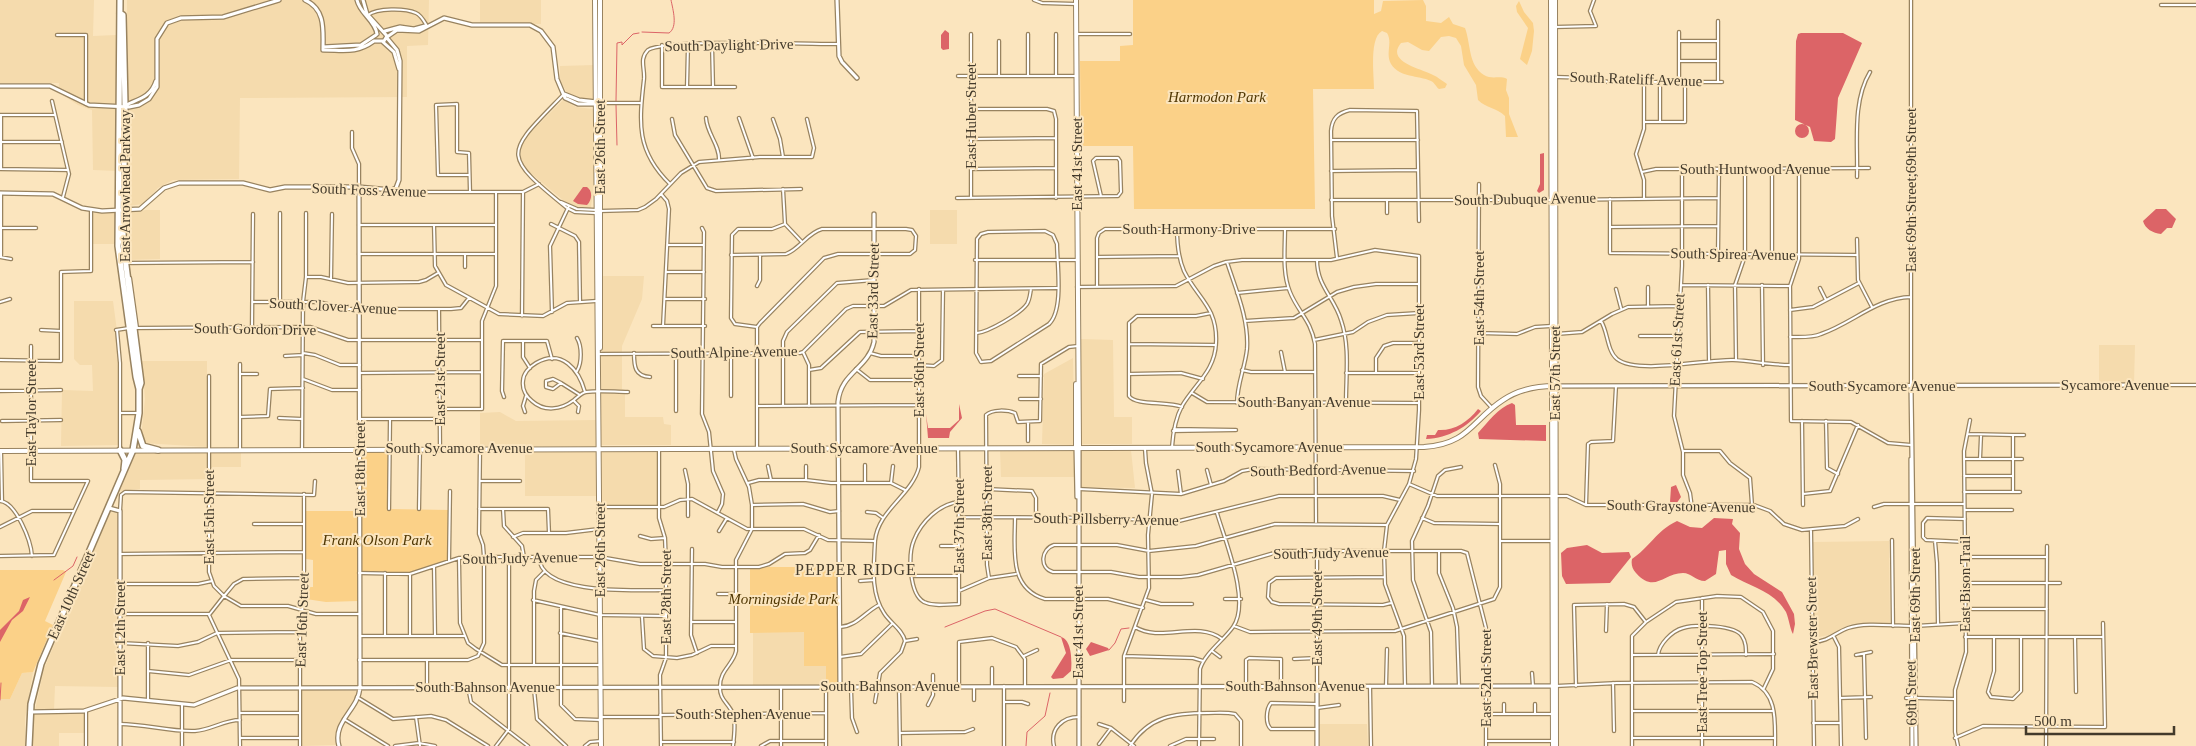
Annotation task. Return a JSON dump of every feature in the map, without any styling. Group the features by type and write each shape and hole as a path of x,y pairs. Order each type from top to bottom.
{"main road":[{"name":"East Arrowhead Parkway","path":"120,0 124,105 120,263 133,328"},
{"name":"East 26th Street","path":"595,0 601,330 599,354"},
{"name":"East 26th Street","path":"597,103 600,0"},
{"name":"East 57th Street","path":"1551,0 1555,334 1553,386"},
{"name":"East 57th Street","path":"1553,77 1555,0"},
{"name":"East 41st Street","path":"1076,2 1077,447"},
{"name":"East 57th Street","path":"1553,200 1551,326 1554,496 1554,746"},
{"name":"East Arrowhead Parkway","path":"121,211 139,389 138,426 133,450"},
{"name":"East 26th Street","path":"598,211 597,301 599,354 601,743"},
{"name":"South Sycamore Avenue","path":"121,452 133,450 360,448 1416,447 1438,445 1458,438 1474,427 1492,408 1521,390 1553,386"},
{"path":"138,426 143,446 158,450"},
{"path":"1,451 113,450 121,452 125,460 124,474"},
{"name":"East 10th Street","path":"29,746 30,712 41,664 133,450"},
{"name":"East 57th Street","path":"1554,496 1552,541 1554,686 1552,714 1554,746"}],"street":[{"path":"0,86 53,87 86,104 124,105 147,98 156,78 157,39 161,30 168,22 182,18 223,17 279,0"},
{"path":"305,0 315,6 321,14 323,49"},
{"path":"357,0 361,11 375,26 381,41 394,52 399,69"},
{"path":"362,0 368,15 383,31 400,55 399,180 396,188"},
{"path":"836,0 837,44 842,62 857,78"},
{"path":"1034,0 1042,3 1076,2"},
{"path":"1555,27 1596,26 1590,11 1594,0"},
{"name":"East 69th Street;69th Street","path":"1911,0 1911,386"},
{"path":"2189,0 2189,5"},
{"path":"2161,5 2196,5"},
{"path":"368,15 377,10 416,13 426,26"},
{"path":"323,49 362,50 373,42 381,41 398,30 415,31 438,20 448,18 472,25 534,27 547,38 552,48 559,86 564,94 581,101 597,103 640,103"},
{"path":"1679,61 1718,60 1718,21"},
{"path":"323,49 362,45 383,31 400,27 414,29 426,26"},
{"path":"1679,32 1679,82"},
{"path":"323,34 327,44 334,47"},
{"name":"East Huber Street","path":"971,34 971,198"},
{"path":"1028,34 1028,76"},
{"path":"1056,34 1056,76"},
{"path":"1076,34 1130,34"},
{"path":"57,35 86,35 86,104"},
{"path":"1679,41 1718,40"},
{"path":"999,41 999,76"},
{"path":"688,44 688,87"},
{"name":"South Daylight Drive","path":"670,184 652,162 640,127 644,54 651,48 662,45 688,44 837,44"},
{"path":"712,44 713,86"},
{"path":"662,45 662,87 735,87"},
{"name":"South Rateliff Avenue","path":"1553,77 1592,78 1608,82 1720,82 1718,60"},
{"path":"1857,177 1858,99 1863,84 1870,72"},
{"path":"958,76 1076,76"},
{"path":"1644,82 1643,135 1636,154 1642,172 1644,198"},
{"path":"1660,82 1660,122"},
{"path":"1644,122 1685,122 1685,82"},
{"path":"564,94 524,136 519,145 518,158 521,166 539,184 568,207 580,212 638,210 651,204 692,165 705,160 812,157 814,148 807,119"},
{"path":"52,101 68,170 63,197"},
{"path":"469,175 438,176 436,105 457,104 457,152 469,153 470,192"},
{"path":"971,109 1046,109 1054,111 1056,198"},
{"path":"1077,287 1171,287 1226,262 1337,258 1331,200 1332,123 1341,113 1350,110 1417,111 1419,221"},
{"path":"55,115 0,115 0,169 68,170"},
{"path":"706,118 707,129 719,152 719,160"},
{"path":"739,118 753,158"},
{"path":"672,119 675,135 702,182 711,190 801,189"},
{"path":"773,119 780,139 783,157"},
{"path":"352,132 352,148 359,164 359,187"},
{"path":"971,139 1056,138"},
{"path":"1331,140 1418,140"},
{"path":"0,142 62,142"},
{"path":"957,198 1077,198 1120,195 1120,160 1094,158 1092,168 1100,187 1101,196"},
{"path":"971,169 1056,168"},
{"name":"South Huntwood Avenue","path":"1642,172 1653,169 1869,168"},
{"name":"East 61st Street","path":"1682,169 1680,285 1674,416 1683,451 1684,475 1692,497 1692,508"},
{"path":"1718,253 1719,169"},
{"path":"1736,360 1735,285 1745,255 1745,169"},
{"path":"1772,169 1772,255"},
{"path":"1799,169 1799,255 1790,286 1792,421 1851,422 1888,443 1912,445"},
{"path":"1331,170 1418,170"},
{"name":"South Foss Avenue","path":"1,193 49,194 63,197 91,210 121,211 142,208 164,188 180,183 243,183 270,190 285,187 359,187 385,191 396,188 403,192 522,192 539,184"},
{"name":"East 54th Street","path":"1479,184 1479,390 1482,398 1492,408"},
{"name":"East 18th Street","path":"339,746 338,731 360,688 359,187"},
{"path":"783,189 785,224 802,242"},
{"path":"440,409 482,409 482,320 495,291 496,192"},
{"path":"522,192 522,316"},
{"path":"1,193 0,257 11,259"},
{"path":"661,194 667,200 669,208 663,326"},
{"path":"1610,198 1610,226 1718,226"},
{"name":"South Dubuque Avenue","path":"1331,200 1718,198"},
{"path":"1387,200 1387,213"},
{"path":"552,312 550,246 568,207"},
{"path":"1,360 62,361 61,272 91,271 91,210"},
{"path":"280,213 280,302"},
{"path":"302,449 302,302 306,276 306,213"},
{"path":"252,327 253,214"},
{"path":"331,279 332,214"},
{"name":"East 33rd Street","path":"840,686 838,406 842,385 856,368 866,361 874,342 874,214"},
{"path":"359,225 496,224"},
{"path":"551,224 576,236 579,242 580,302"},
{"path":"757,327 735,324 731,318 731,237 736,230 772,229 785,224"},
{"path":"434,225 434,254 438,273 449,288 503,316 543,316 567,303 597,301"},
{"name":"South Spirea Avenue","path":"1610,226 1610,253 1857,255"},
{"path":"0,228 36,228"},
{"path":"702,228 705,326 702,414 709,432 709,448 713,471 723,494 722,504 718,512"},
{"path":"731,255 786,254 813,233 822,229 912,230 916,236 916,246 910,254 838,254 824,258 757,327 757,448"},
{"name":"South Harmony Drive","path":"1097,287 1098,235 1106,229 1335,229"},
{"path":"1172,447 1174,430 1182,406 1210,369 1216,345 1211,313 1206,301 1189,280 1179,256 1177,229"},
{"path":"1285,229 1285,260 1288,288 1294,301 1304,312 1314,340 1316,372 1316,523"},
{"path":"984,232 1048,232 1054,237 1057,244 1057,311 1051,322 988,362 981,362 977,358 975,260 976,241 984,232"},
{"path":"1857,239 1859,283 1872,307"},
{"path":"668,245 704,245"},
{"name":"East 53rd Street","path":"1337,258 1374,250 1419,256 1419,403 1414,471 1388,525 1384,551 1384,577 1403,629 1405,641 1405,686"},
{"path":"359,254 496,254"},
{"path":"465,254 465,267"},
{"path":"757,286 760,280 760,255"},
{"path":"1097,257 1179,256"},
{"path":"975,260 1077,260"},
{"path":"1317,260 1318,277 1336,307 1345,334 1346,402"},
{"path":"127,263 253,262"},
{"path":"1226,262 1245,321 1247,344 1238,385 1237,403"},
{"path":"666,272 704,272"},
{"path":"306,276 360,282 422,282 438,273"},
{"path":"783,406 784,336 832,286 843,281 874,280"},
{"path":"1790,310 1808,309 1859,283"},
{"path":"1245,321 1285,320 1304,312 1337,292 1368,285 1419,284"},
{"path":"1680,285 1790,286"},
{"path":"1708,285 1709,360"},
{"path":"1762,285 1763,365"},
{"path":"1648,287 1648,306"},
{"name":"South Alpine Avenue","path":"599,354 803,352 846,309 853,306 889,304 907,291 919,289 1057,288"},
{"path":"1237,293 1288,288"},
{"path":"1820,288 1826,300"},
{"name":"East 36th Street","path":"905,641 902,633 892,624 879,605 874,580 875,541 876,532 883,518 918,473 919,289"},
{"path":"919,365 934,366 940,363 944,355 943,289"},
{"path":"976,333 987,331 1022,309 1028,302 1031,289"},
{"path":"1616,289 1621,310"},
{"path":"1790,337 1825,333 1872,307 1895,298 1911,297"},
{"name":"South Clover Avenue","path":"253,302 321,303 341,309 359,310 439,309 461,308 469,298"},
{"path":"0,302 10,299"},
{"path":"665,299 704,299"},
{"path":"1555,334 1582,332 1621,310 1648,306 1679,306"},
{"name":"East 21st Street","path":"439,309 440,448"},
{"path":"1182,406 1168,402 1134,402 1128,394 1129,323 1137,316 1196,316 1211,313"},
{"path":"1314,340 1345,334 1387,315 1419,313"},
{"path":"1601,321 1607,331 1613,354 1618,360 1635,365 1690,365 1709,360 1736,360 1763,365 1791,365"},
{"path":"653,326 705,326"},
{"path":"1478,333 1517,334 1535,327 1551,326"},
{"name":"South Gordon Drive","path":"120,413 120,363 117,330 133,328 303,327 321,329 344,340 482,340"},
{"path":"41,330 61,331"},
{"path":"809,370 821,368 860,332 919,331"},
{"path":"1640,336 1677,336"},
{"path":"576,370 580,365 580,342 577,338"},
{"path":"504,396 502,391 503,341 547,341 552,359"},
{"path":"522,341 522,357 530,368"},
{"path":"1376,373 1376,358 1384,346 1393,343 1419,343"},
{"path":"1129,344 1216,345"},
{"name":"East Taylor Street","path":"31,346 31,480 88,481 74,511"},
{"path":"1028,441 1028,422 1039,422 1041,420 1042,364 1069,347 1077,346"},
{"path":"803,352 809,370 809,406"},
{"path":"1281,352 1285,372"},
{"path":"634,353 636,370 641,376 650,378"},
{"path":"676,353 676,411"},
{"path":"731,353 731,396"},
{"path":"870,353 881,356 919,356"},
{"path":"284,356 315,355 337,365 360,365"},
{"path":"585,392 576,370 568,363 552,359 541,361 530,368 523,381 526,395 535,403 548,408 558,408 574,401 585,392 628,392"},
{"path":"240,364 240,449"},
{"path":"856,368 870,380 919,380"},
{"path":"1242,370 1316,372"},
{"path":"360,373 482,372"},
{"path":"1128,374 1181,373 1204,379"},
{"path":"1346,373 1419,373"},
{"path":"240,374 257,374"},
{"name":"East 15th Street","path":"208,376 210,554 212,581 216,589 224,596"},
{"path":"1019,376 1041,376"},
{"path":"303,379 332,390 360,390"},
{"path":"561,383 551,389 546,387 544,383 551,379 561,383 580,395"},
{"name":"Sycamore Avenue","path":"2033,386 2196,385"},
{"name":"South Sycamore Avenue","path":"1553,386 2033,386"},
{"path":"1586,505 1588,444 1591,442 1613,441 1616,386"},
{"name":"East 69th Street","path":"1911,386 1913,626 1915,647 1914,746"},
{"path":"240,417 268,416 270,389 303,388"},
{"path":"1,391 61,390"},
{"name":"South Banyan Avenue","path":"1192,393 1207,402 1419,403"},
{"path":"525,412 523,400 526,395"},
{"path":"1020,399 1041,399"},
{"path":"574,401 579,406 578,412"},
{"path":"758,406 919,406"},
{"name":"East 38th Street","path":"989,578 987,565 986,448 988,413 1013,412 1018,422 1028,422"},
{"path":"121,452 120,413 139,413"},
{"path":"279,418 302,419"},
{"path":"360,419 440,419"},
{"path":"2,421 62,420"},
{"path":"389,509 390,420"},
{"name":"East Bison Trail","path":"1958,746 1955,738 1954,699 1956,683 1964,661 1964,460 1970,420"},
{"path":"1802,421 1803,505"},
{"path":"1826,421 1827,468 1838,474"},
{"path":"1803,494 1828,493 1858,425"},
{"path":"1174,430 1236,430 1174,430"},
{"path":"1968,434 1981,436 2024,435"},
{"path":"2013,435 2013,492"},
{"path":"1980,460 1981,436"},
{"name":"East 41st Street","path":"1077,447 1079,746"},
{"path":"1124,701 1124,656 1146,600 1150,578 1148,551 1152,494 1146,464 1145,447"},
{"path":"420,448 420,509"},
{"path":"360,660 468,660 481,652 484,643 484,557 483,545 479,534 480,448"},
{"name":"East 28th Street","path":"659,448 659,518 665,538 666,564 666,658 660,675 661,746"},
{"path":"733,746 733,714 721,698 720,686 722,673 735,656 737,622 736,567 738,553 752,529 752,505 748,483 735,457 734,448"},
{"name":"East 37th Street","path":"912,576 914,591 925,602 959,604 958,448"},
{"path":"1683,451 1717,450 1723,453 1730,462 1750,478 1752,505"},
{"path":"1,451 1,501 10,504 30,540 32,556"},
{"path":"1964,460 2022,459"},
{"path":"865,465 865,483"},
{"path":"1234,626 1245,632 1392,632 1494,599 1499,592 1500,541 1499,479 1495,465"},
{"path":"768,466 771,480"},
{"path":"806,466 806,480"},
{"path":"891,483 893,466"},
{"path":"1432,686 1432,636 1413,580 1413,536 1440,474 1445,470 1460,466"},
{"name":"South Bedford Avenue","path":"1077,489 1117,489 1152,494 1181,494 1212,485 1246,470 1316,468 1414,471"},
{"path":"685,470 688,516"},
{"path":"1207,470 1212,485"},
{"path":"1178,471 1181,494"},
{"path":"1964,476 2013,476"},
{"path":"748,483 771,480 806,480 839,483 891,483 904,490"},
{"path":"210,495 316,493 315,481"},
{"path":"480,481 520,481"},
{"name":"South Graystone Avenue","path":"1409,484 1432,495 1567,496 1586,505 1646,505 1664,509 1692,508 1705,505 1752,505 1770,511 1784,524 1799,530 1845,526 1858,519"},
{"path":"987,489 1032,491 1036,498 1036,518"},
{"name":"East 12th Street","path":"120,746 120,511 122,493 141,491 151,494 210,495"},
{"path":"450,491 450,561"},
{"path":"1964,492 2020,492"},
{"name":"East 16th Street","path":"300,746 300,632 304,578 304,494"},
{"name":"South Pillsberry Avenue","path":"959,517 1078,518 1181,522 1271,497 1389,496 1400,500"},
{"path":"600,507 659,507 688,499 701,502 726,518 752,529 804,529 828,540 875,541"},
{"path":"959,502 938,508 917,535 912,548 912,576 959,576"},
{"path":"752,505 803,504 830,512 839,511"},
{"path":"1874,507 1912,504 1965,504"},
{"path":"109,508 120,511"},
{"path":"480,509 548,509 549,533"},
{"path":"503,509 504,526 522,546 524,557"},
{"path":"1965,510 2012,510"},
{"path":"0,527 32,511 74,511 55,553 50,556 0,556"},
{"path":"867,512 876,513 883,518"},
{"path":"1199,746 1199,686 1203,661 1234,626 1241,599 1216,512"},
{"path":"719,530 726,518"},
{"path":"1015,518 1016,574 1025,587 1036,596 1045,599 1116,600 1143,608"},
{"path":"1422,518 1434,523 1500,524"},
{"path":"1965,519 1925,519 1923,522 1923,537 1926,540 1965,542"},
{"path":"254,524 304,524"},
{"path":"1078,544 1117,545 1148,551 1188,548 1275,524 1388,525"},
{"path":"513,537 523,533 600,529"},
{"name":"East Brewster Street","path":"1811,530 1814,746"},
{"name":"South Judy Avenue","path":"360,573 410,574 459,558 484,557 600,557 640,564 764,566 785,554 805,553 810,550 819,535"},
{"path":"640,536 651,539 665,538"},
{"path":"1892,540 1893,626"},
{"path":"1500,541 1552,541"},
{"path":"1935,541 1938,624"},
{"name":"South Judy Avenue","path":"1078,544 1051,545 1044,553 1043,561 1046,568 1051,571 1112,572 1150,578 1198,574 1274,552 1439,551 1467,553"},
{"path":"941,546 959,546"},
{"path":"2046,546 2048,637 2046,746"},
{"path":"692,548 690,564 691,622 692,641 697,653"},
{"path":"120,554 210,554 249,551 304,552"},
{"name":"East 49th Street","path":"1316,551 1317,746"},
{"path":"1439,551 1439,573 1454,612 1458,636 1459,686"},
{"name":"East 52nd Street","path":"1467,553 1486,628 1486,746"},
{"path":"772,556 774,560"},
{"path":"496,746 510,729 509,557"},
{"path":"539,557 540,566 544,572 557,581 600,590 666,590"},
{"path":"1965,557 2047,557"},
{"path":"459,558 460,623 468,642 481,652 499,664 600,665"},
{"path":"434,566 434,636"},
{"path":"534,665 533,600 535,583 544,572"},
{"path":"385,573 385,635"},
{"path":"410,574 410,635"},
{"path":"959,591 989,578 1016,574"},
{"path":"1384,577 1276,578 1269,583 1269,599 1275,604 1383,604 1392,602"},
{"path":"209,614 234,584 243,579 304,578"},
{"path":"860,581 874,580"},
{"path":"120,584 198,584 212,581"},
{"path":"1965,583 2060,583"},
{"path":"718,594 736,594"},
{"path":"1632,746 1632,641 1635,630 1673,603 1735,595 1760,609 1772,627 1773,669 1764,688 1772,700 1775,746"},
{"path":"224,596 242,606 288,606 316,614 360,614"},
{"name":"East Tree Top Street","path":"1702,598 1702,746"},
{"path":"1225,599 1241,599"},
{"path":"533,600 560,608 600,615 666,616"},
{"path":"1146,600 1161,604 1192,604"},
{"path":"1606,604 1606,631"},
{"path":"1576,686 1574,605 1624,604 1634,608 1646,622"},
{"path":"840,628 854,624 869,610 879,605"},
{"name":"South Stephen Avenue","path":"560,608 561,705 571,717 578,720 660,716 826,713"},
{"path":"1965,610 2047,610"},
{"path":"120,614 209,614"},
{"path":"209,614 239,679 240,746"},
{"path":"642,615 644,649 653,656 666,658 682,657 697,653 711,646 736,646"},
{"path":"691,622 737,622"},
{"path":"1812,642 1834,637 1846,629 1855,626 1913,626 1965,622"},
{"path":"1955,738 1983,726 2105,727 2104,623"},
{"path":"840,657 861,654 892,624"},
{"name":"East 69th Street","path":"1911,640 1913,626"},
{"path":"1135,627 1156,632 1204,631 1215,634 1223,639"},
{"path":"1658,655 1662,644 1679,630 1686,627 1727,627 1735,630 1742,634 1746,643 1746,654"},
{"path":"120,643 183,646 217,633 300,632"},
{"path":"560,633 600,642"},
{"path":"360,636 464,636"},
{"path":"1834,637 1839,647 1842,746"},
{"path":"1965,637 2104,637"},
{"path":"1994,637 1994,671 1988,692 1991,697 1997,699 2013,699 2020,691 2021,637"},
{"path":"2075,637 2076,692"},
{"path":"875,702 881,670 901,652 905,641 916,639"},
{"path":"959,686 959,642 996,639 1016,647 1024,656 1025,686"},
{"name":"69th Street","path":"1911,640 1914,698 1912,740 1914,746"},
{"path":"148,643 148,700"},
{"path":"1386,686 1387,649"},
{"path":"1024,656 1037,650"},
{"path":"1212,651 1220,658"},
{"path":"1856,655 1871,652"},
{"path":"1632,655 1774,654"},
{"path":"1864,654 1866,738"},
{"path":"1124,656 1192,658 1203,661"},
{"path":"1246,686 1247,659 1279,658 1282,660 1281,686"},
{"path":"1294,659 1317,658"},
{"path":"148,671 189,675 231,660 300,660"},
{"path":"427,660 427,687"},
{"path":"992,668 992,686"},
{"path":"1532,673 1532,686"},
{"path":"928,705 932,698 933,675"},
{"name":"South Bahnson Avenue","path":"30,712 86,711 120,698 182,705 200,704 229,690 240,688 1576,686 1613,683 1702,682 1752,682 1764,688"},
{"path":"1613,683 1614,731"},
{"path":"780,746 781,686"},
{"path":"826,686 826,746"},
{"path":"851,686 852,718 857,732"},
{"path":"899,686 900,746"},
{"path":"974,686 974,700"},
{"path":"1004,686 1004,746"},
{"path":"1370,686 1371,746"},
{"path":"468,687 471,702 510,729 528,746"},
{"path":"534,687 537,719 566,746"},
{"path":"357,697 393,719 416,717 446,720 488,746"},
{"path":"1840,698 1871,697"},
{"path":"1906,698 1954,699"},
{"path":"1004,702 1028,704"},
{"path":"1317,729 1271,730 1268,727 1268,706 1271,704 1339,705"},
{"path":"1504,704 1504,714"},
{"path":"1535,704 1535,714"},
{"path":"182,705 182,746"},
{"path":"86,711 86,746"},
{"path":"1632,711 1773,711"},
{"path":"240,713 300,713"},
{"path":"1099,724 1111,728 1132,745 1143,730 1158,718 1180,713 1231,713 1239,716 1241,746"},
{"path":"1486,714 1552,714"},
{"path":"416,717 420,744"},
{"path":"1054,746 1053,738 1057,727 1068,718 1079,717"},
{"path":"120,724 182,731 199,730 230,720 240,720"},
{"path":"344,720 388,746"},
{"path":"1813,723 1840,723"},
{"path":"1099,744 1111,728"},
{"path":"900,733 965,732 973,729"},
{"path":"240,738 300,738"},
{"path":"1632,738 1775,738"},
{"path":"1170,746 1186,739 1214,739"},
{"path":"1486,741 1553,741"},
{"path":"585,746 590,742 601,743"},
{"path":"661,742 734,742"},
{"path":"704,746 705,742"},
{"path":"761,746 768,742 826,742"},
{"path":"395,746 420,744 435,746"}],"shaded area":[{"path":"0,0 94,0 93,36 116,35 118,171 93,170 92,110 78,105 58,92 59,83 0,83"},
{"path":"127,0 429,0 428,45 407,46 407,97 240,98 239,179 173,180 158,188 143,204 128,206"},
{"path":"480,0 541,0 541,24 480,23"},
{"path":"945,30 949,33 949,49 943,50 941,48 941,35"},
{"path":"1843,33 1862,43 1838,98 1835,139 1831,142 1814,141 1810,127 1795,120 1796,41 1798,34"},
{"path":"595,65 594,100 582,100 567,93 560,80 560,66"},
{"path":"563,100 576,107 593,109 594,180 591,208 577,207 564,201 527,170 520,158 522,144 527,136"},
{"path":"1799,124 1805,124 1809,131 1805,138 1799,138 1795,134 1795,128"},
{"path":"1544,153 1544,190 1539,193 1537,191 1540,184 1540,154"},
{"path":"583,187 587,187 591,193 590,201 587,205 578,204 573,201"},
{"path":"2156,209 2166,209 2176,219 2172,228 2167,228 2161,234 2150,230 2143,221"},
{"path":"160,210 160,259 125,260 125,213"},
{"path":"930,210 957,210 957,244 930,244"},
{"path":"120,212 120,244 93,244 93,213"},
{"path":"602,276 644,276 642,299 622,346 622,352 602,352"},
{"path":"74,301 113,301 119,346 120,445 61,446 62,390 93,391 92,365 80,365 74,359"},
{"path":"1080,339 1113,340 1114,417 1132,417 1132,444 1081,444"},
{"path":"2099,345 2135,345 2134,384 2099,383"},
{"path":"601,355 622,355 622,389 625,390 625,417 663,417 664,424 671,425 671,445 601,445"},
{"path":"1073,358 1075,445 1042,444 1044,374"},
{"path":"142,361 207,361 207,447 143,443 141,438 145,399"},
{"path":"1512,403 1515,405 1516,425 1546,425 1546,441 1479,439 1478,433 1489,420 1502,408"},
{"path":"959,404 962,418 950,432 949,438 928,438 926,414 928,428 950,428 959,420"},
{"path":"1478,409 1481,411 1464,427 1450,434 1426,439 1427,435 1435,435 1438,430 1450,429 1460,425"},
{"path":"500,412 516,421 596,420 596,446 480,446 480,413"},
{"path":"597,449 598,496 525,496 525,450"},
{"path":"1075,449 1075,477 1001,477 1000,450"},
{"path":"1081,449 1131,450 1135,488 1081,487"},
{"path":"601,450 657,450 657,506 601,506"},
{"path":"241,451 241,467 212,467 212,479 140,480 140,489 120,491 136,452"},
{"path":"1676,485 1681,497 1676,504 1670,502 1671,487"},
{"path":"110,512 119,513 118,687 55,686 54,710 35,710 44,669"},
{"path":"1714,518 1733,519 1732,524 1740,533 1739,549 1745,564 1754,574 1782,592 1794,614 1793,634 1786,612 1775,599 1731,575 1726,564 1726,550 1719,551 1716,574 1705,581 1683,573 1659,581 1649,582 1636,573 1632,565 1632,559 1670,525 1677,521 1690,527 1702,528"},
{"path":"1889,541 1890,623 1851,624 1829,635 1814,638 1813,542"},
{"path":"1587,545 1602,553 1629,552 1631,557 1610,583 1566,584 1562,576 1561,553 1567,548"},
{"path":"30,597 23,611 12,620 0,642 0,630 19,611 23,600"},
{"path":"753,632 804,632 826,666 826,684 753,685"},
{"path":"1061,637 1065,639 1069,646 1071,671 1063,678 1053,679 1051,677 1066,653"},
{"path":"1091,642 1109,650 1090,656 1086,649"},
{"path":"33,672 25,718 25,746 0,746 0,699 10,699 22,673"},
{"path":"302,690 358,691 337,730 336,745 302,746"},
{"path":"84,713 84,733 59,733 59,746 31,746 31,714"},
{"path":"1320,724 1367,724 1368,746 1320,746"}],"green space":[{"name":"Harmodon Park","path":"1133,0 1374,0 1374,14 1381,11 1383,1 1423,0 1426,6 1426,21 1441,23 1449,17 1453,24 1465,28 1471,54 1479,71 1487,76 1507,79 1506,90 1509,98 1509,114 1518,137 1506,137 1505,116 1478,100 1476,85 1464,65 1461,46 1456,38 1449,36 1441,37 1429,51 1422,50 1408,42 1401,43 1397,50 1401,60 1435,76 1447,84 1445,88 1439,89 1431,81 1404,74 1395,69 1389,60 1389,37 1387,33 1382,31 1375,41 1374,89 1313,89 1315,209 1134,209 1133,146 1081,146 1080,61 1120,61 1120,46 1133,45"},
{"path":"1519,1 1524,12 1533,23 1534,31 1532,51 1527,65 1520,59 1528,28 1517,12 1516,6"},
{"name":"Frank Olson Park","path":"360,448 390,448 389,509 450,510 449,561 410,574 360,573 358,601 326,602 306,599 306,587 313,587 313,560 306,559 306,511 359,511"},
{"name":"Morningside Park","path":"768,567 837,567 840,686 826,686 826,666 804,666 804,632 750,633 750,569"},
{"path":"0,570 63,570 66,572 45,621 53,625 33,672 22,673 10,699 0,699"}],"waterway":[{"path":"642,32 669,33 672,30 674,18 671,0"},
{"path":"616,101 617,43 622,42 622,45 633,34 639,33"},
{"path":"616,105 617,145"},
{"path":"54,580 73,566 77,557"},
{"path":"945,627 985,611 995,609 1061,637"},
{"path":"1109,650 1115,643 1121,629 1129,628"},
{"path":"0,700 1,683"},
{"path":"1026,746 1027,732 1045,716 1050,693"}],"district":[{"name":"PEPPER RIDGE","path":"856,569"}]}
